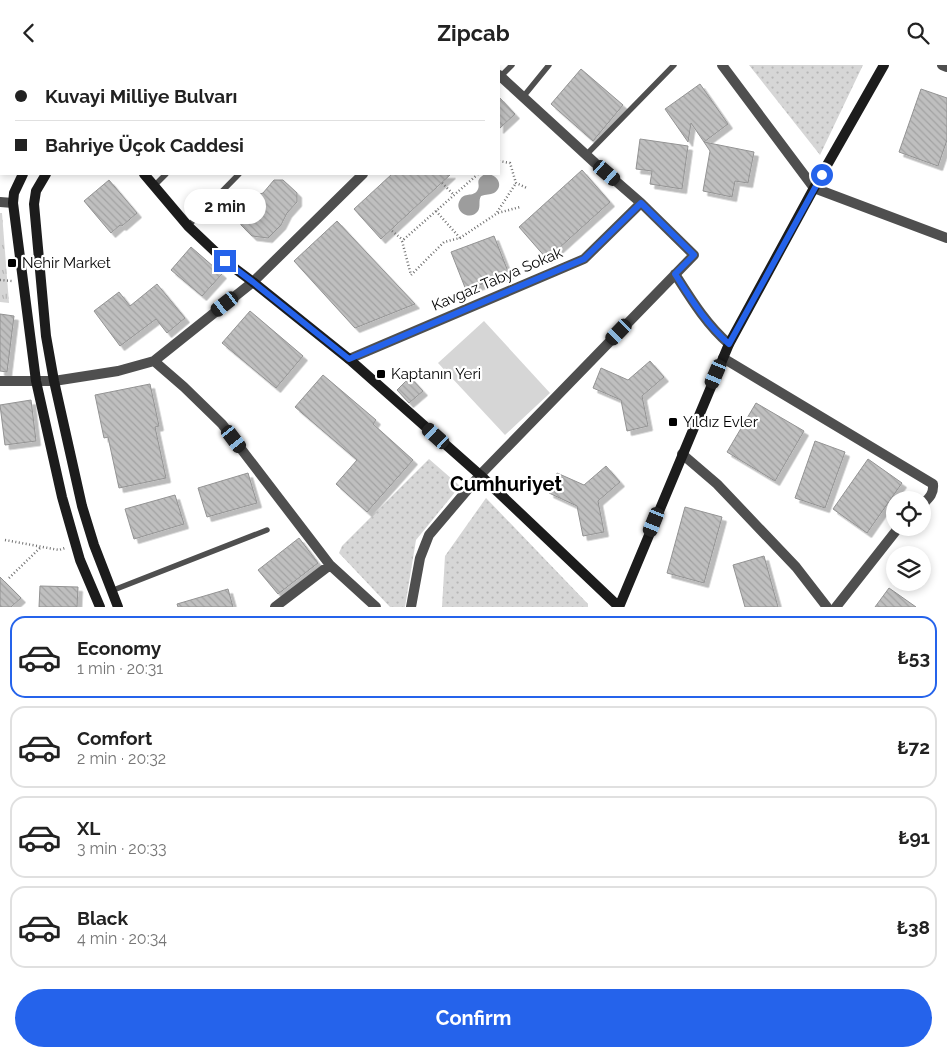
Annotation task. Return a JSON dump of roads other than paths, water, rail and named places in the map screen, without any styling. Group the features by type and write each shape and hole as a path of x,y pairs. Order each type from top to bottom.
{"main road":[{"path":"145,175 188,226 225,261 349,359 480,475 619,607 729,344 884,65"},
{"path":"23,175 14,193 13,203 36,381 62,497 80,560 100,607"},
{"path":"45,175 36,191 34,204 46,336 54,381 82,505 94,545 118,607"}],"street":[{"path":"722,65 814,188 947,238"},
{"path":"942,65 947,67"},
{"path":"411,607 420,558 429,535 480,475 694,255 641,203 500,77"},
{"path":"0,381 54,381 118,371 154,361 253,282 362,175"},
{"path":"0,202 13,203"},
{"name":"Kavgaz Tabya Sokak","path":"349,359 584,259 641,203"},
{"path":"675,274 696,307 718,334 729,344"},
{"path":"723,358 933,484 934,491 931,496"},
{"path":"154,361 222,424 330,565 376,607"},
{"path":"682,455 717,484 796,567 827,607"},
{"path":"836,607 892,536"},
{"path":"275,607 330,565"}],"lane":[{"path":"500,75 512,65"},
{"path":"523,97 549,65"},
{"path":"586,155 674,65"},
{"path":"154,186 165,175"},
{"path":"188,226 237,175"},
{"path":"111,591 267,530"}],"place":[{"name":"Nehir Market","path":"12,263"},
{"name":"Kaptanın Yeri","path":"381,374"},
{"name":"Yıldız Evler","path":"673,422"}],"district":[{"name":"Cumhuriyet","path":"506,484"}]}
